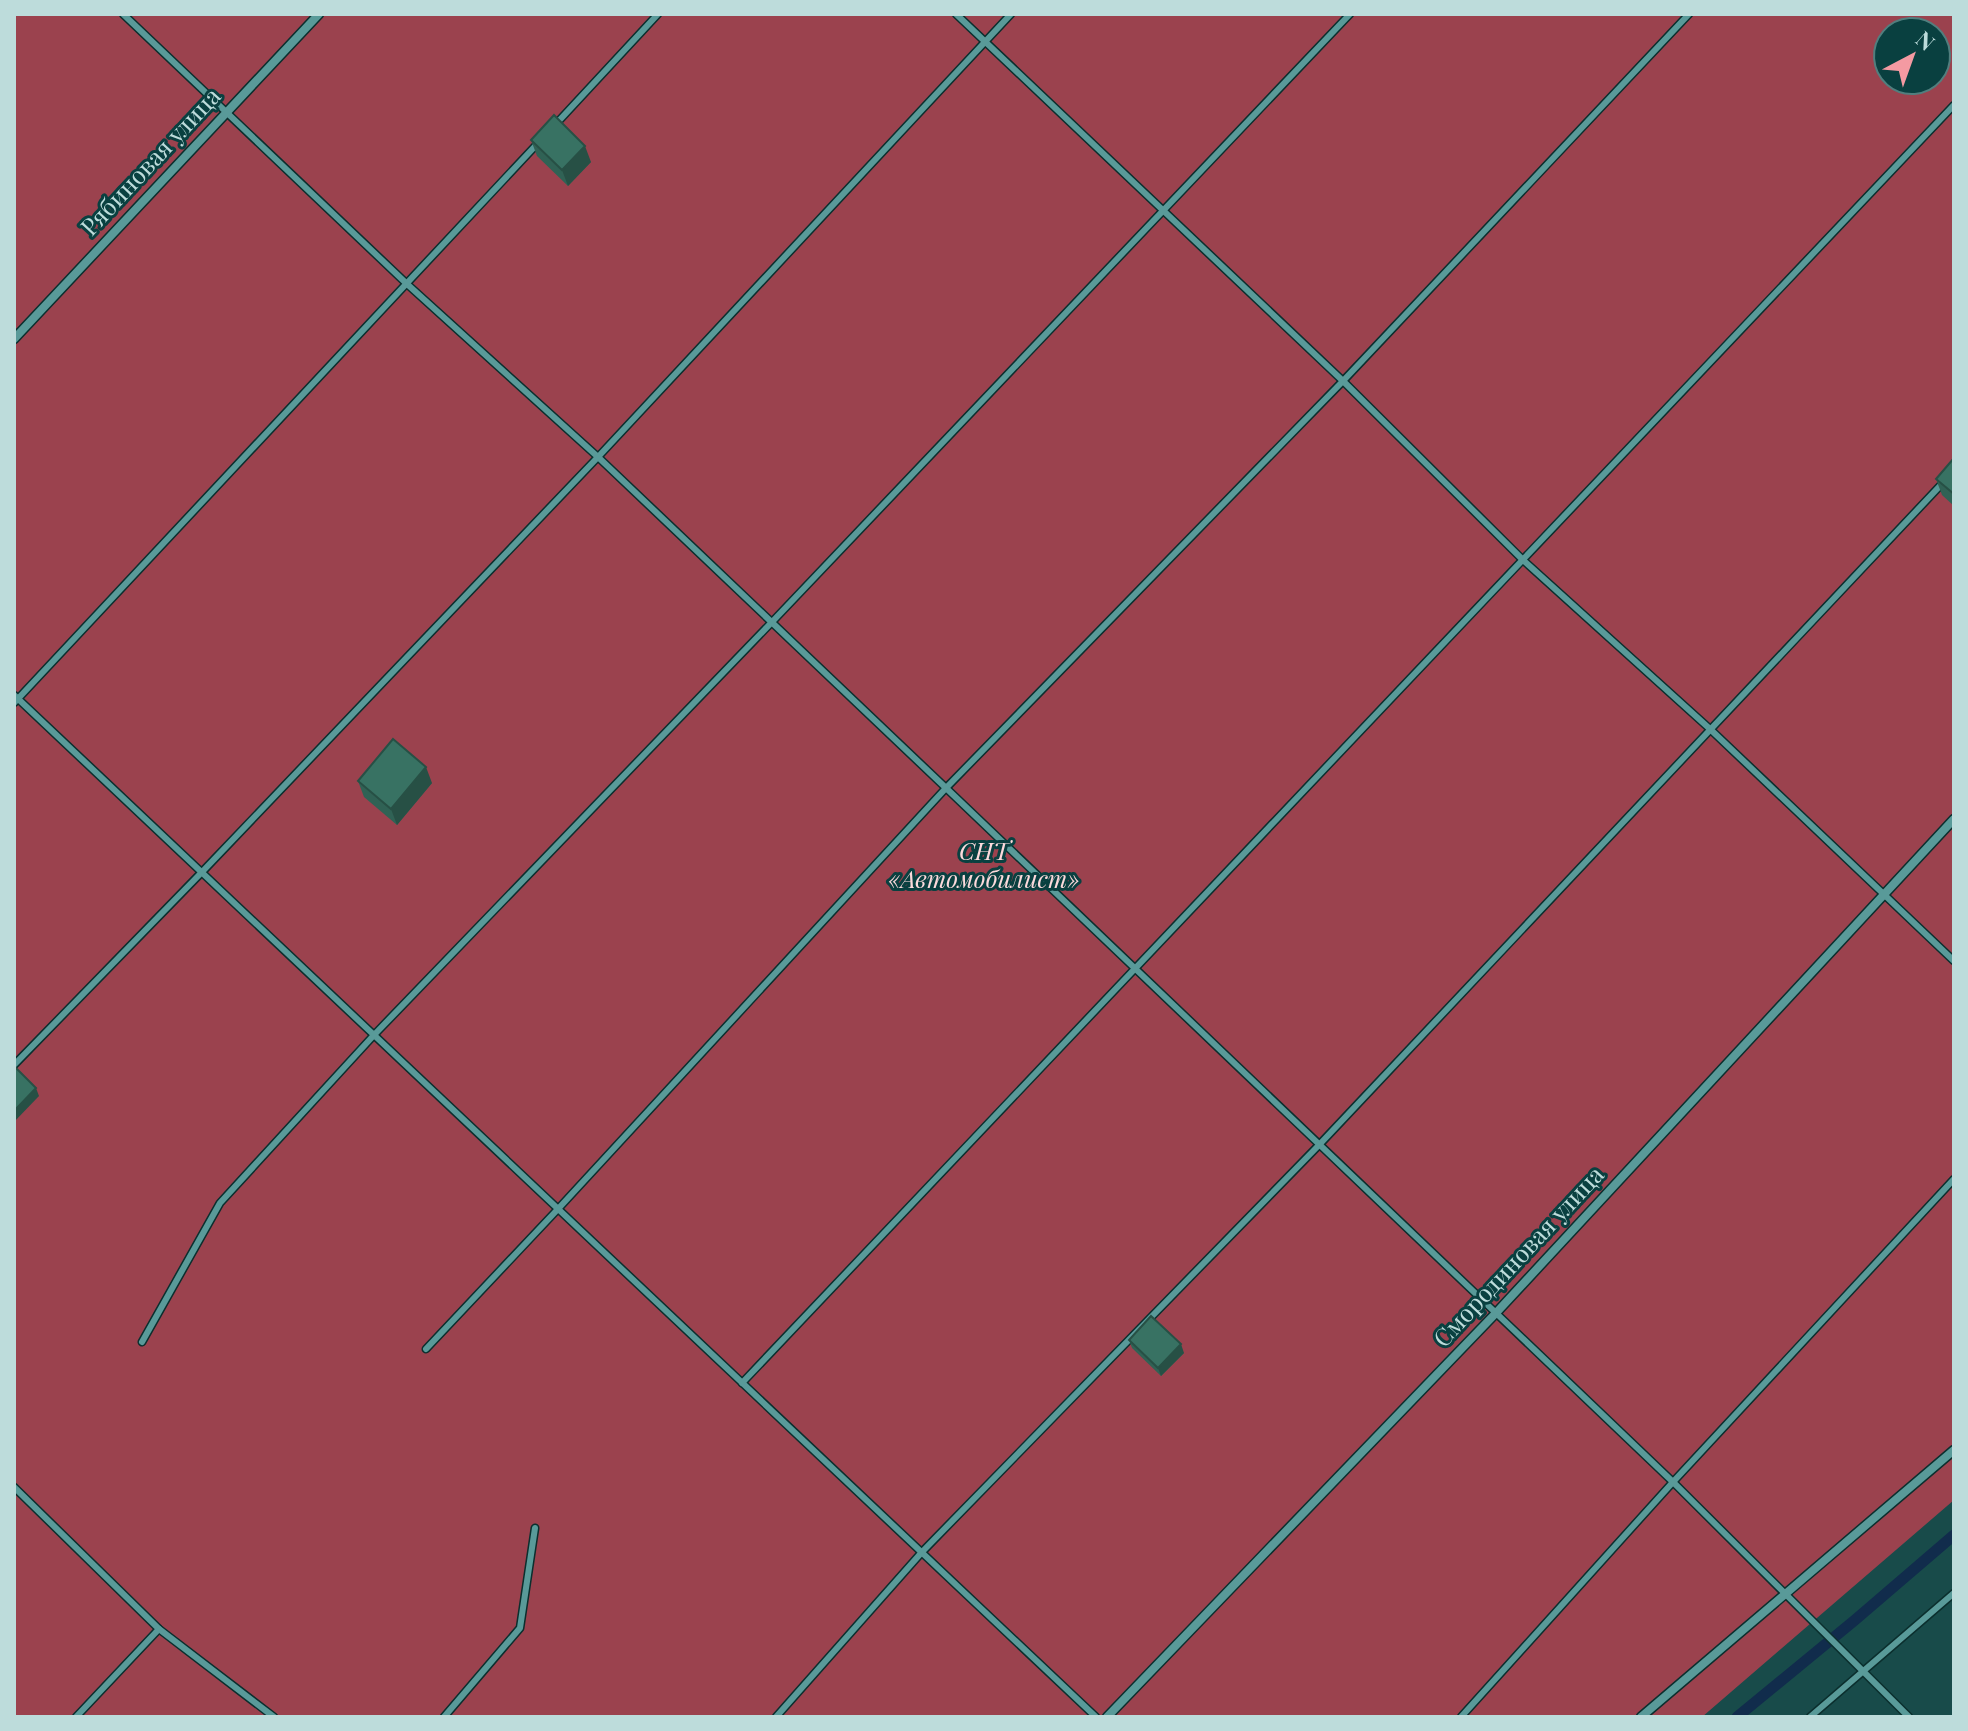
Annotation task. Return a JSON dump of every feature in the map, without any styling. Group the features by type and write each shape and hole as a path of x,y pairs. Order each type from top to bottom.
{"street":[{"name":"Рябиновая улица","path":"14,339 319,14"},
{"name":"Смородиновая улица","path":"1107,1717 1496,1313 1954,819"},
{"path":"1641,1717 1954,1450"}],"lane":[{"path":"123,14 407,284 598,457 772,622 1673,1482 1909,1717"},
{"path":"553,127 658,14"},
{"path":"956,14 1343,381 1523,560 1710,729 1954,961"},
{"path":"14,1065 598,457 1011,14"},
{"path":"142,1342 220,1203 374,1035 1350,14"},
{"path":"426,1349 946,788 1343,381 1689,14"},
{"path":"742,1383 1954,105"},
{"path":"543,138 15,699 1096,1717"},
{"path":"776,1717 922,1552 1319,1145 1954,471"},
{"path":"1461,1717 1673,1482 1954,1179"},
{"path":"14,1487 159,1629 274,1717"},
{"path":"444,1717 520,1628 535,1528"},
{"path":"1810,1717 1954,1593"},
{"path":"76,1717 159,1629"}],"green space":[{"name":"СНТ «Автомобилист»","path":"14,14 1954,14 1954,1500 1702,1717 14,1717"}],"building":[{"path":"554,115 585,146 562,170 531,140"},
{"path":"1954,458 1954,494 1936,479"},
{"path":"393,739 426,767 391,809 358,781"},
{"path":"14,1066 36,1088 14,1111"},
{"path":"1151,1316 1181,1344 1158,1368 1129,1340"}],"waterway":[{"path":"1737,1717 1954,1535"}]}
